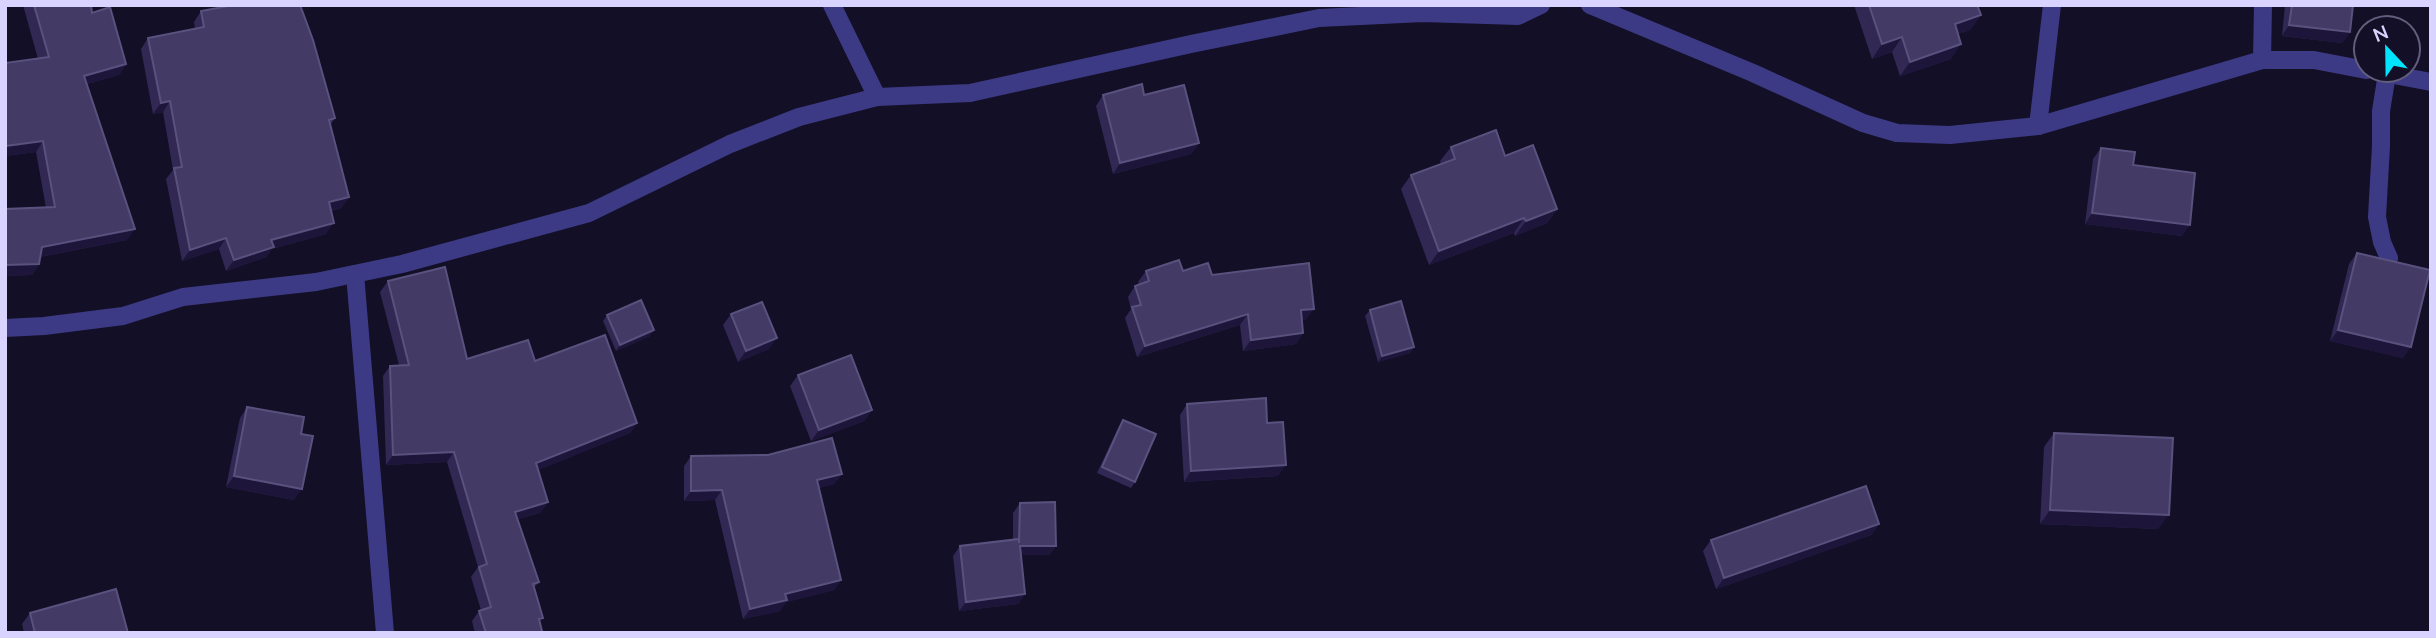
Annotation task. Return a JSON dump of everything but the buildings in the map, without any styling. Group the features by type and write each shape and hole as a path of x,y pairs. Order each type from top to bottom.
{"street":[{"path":"832,5 877,97"},
{"path":"5,328 123,316 183,297 316,282 402,264 589,213 742,140 799,117 877,97 970,93 1319,18 1423,13 1518,16 1541,5"},
{"path":"1590,5 1753,73 1863,123 1897,133 1950,135 2038,127 2262,60 2314,60 2352,67"},
{"path":"2038,127 2052,5"},
{"path":"2262,60 2263,5"},
{"path":"2385,84 2381,111 2377,217 2382,242 2389,258"},
{"path":"355,274 385,633"}]}
